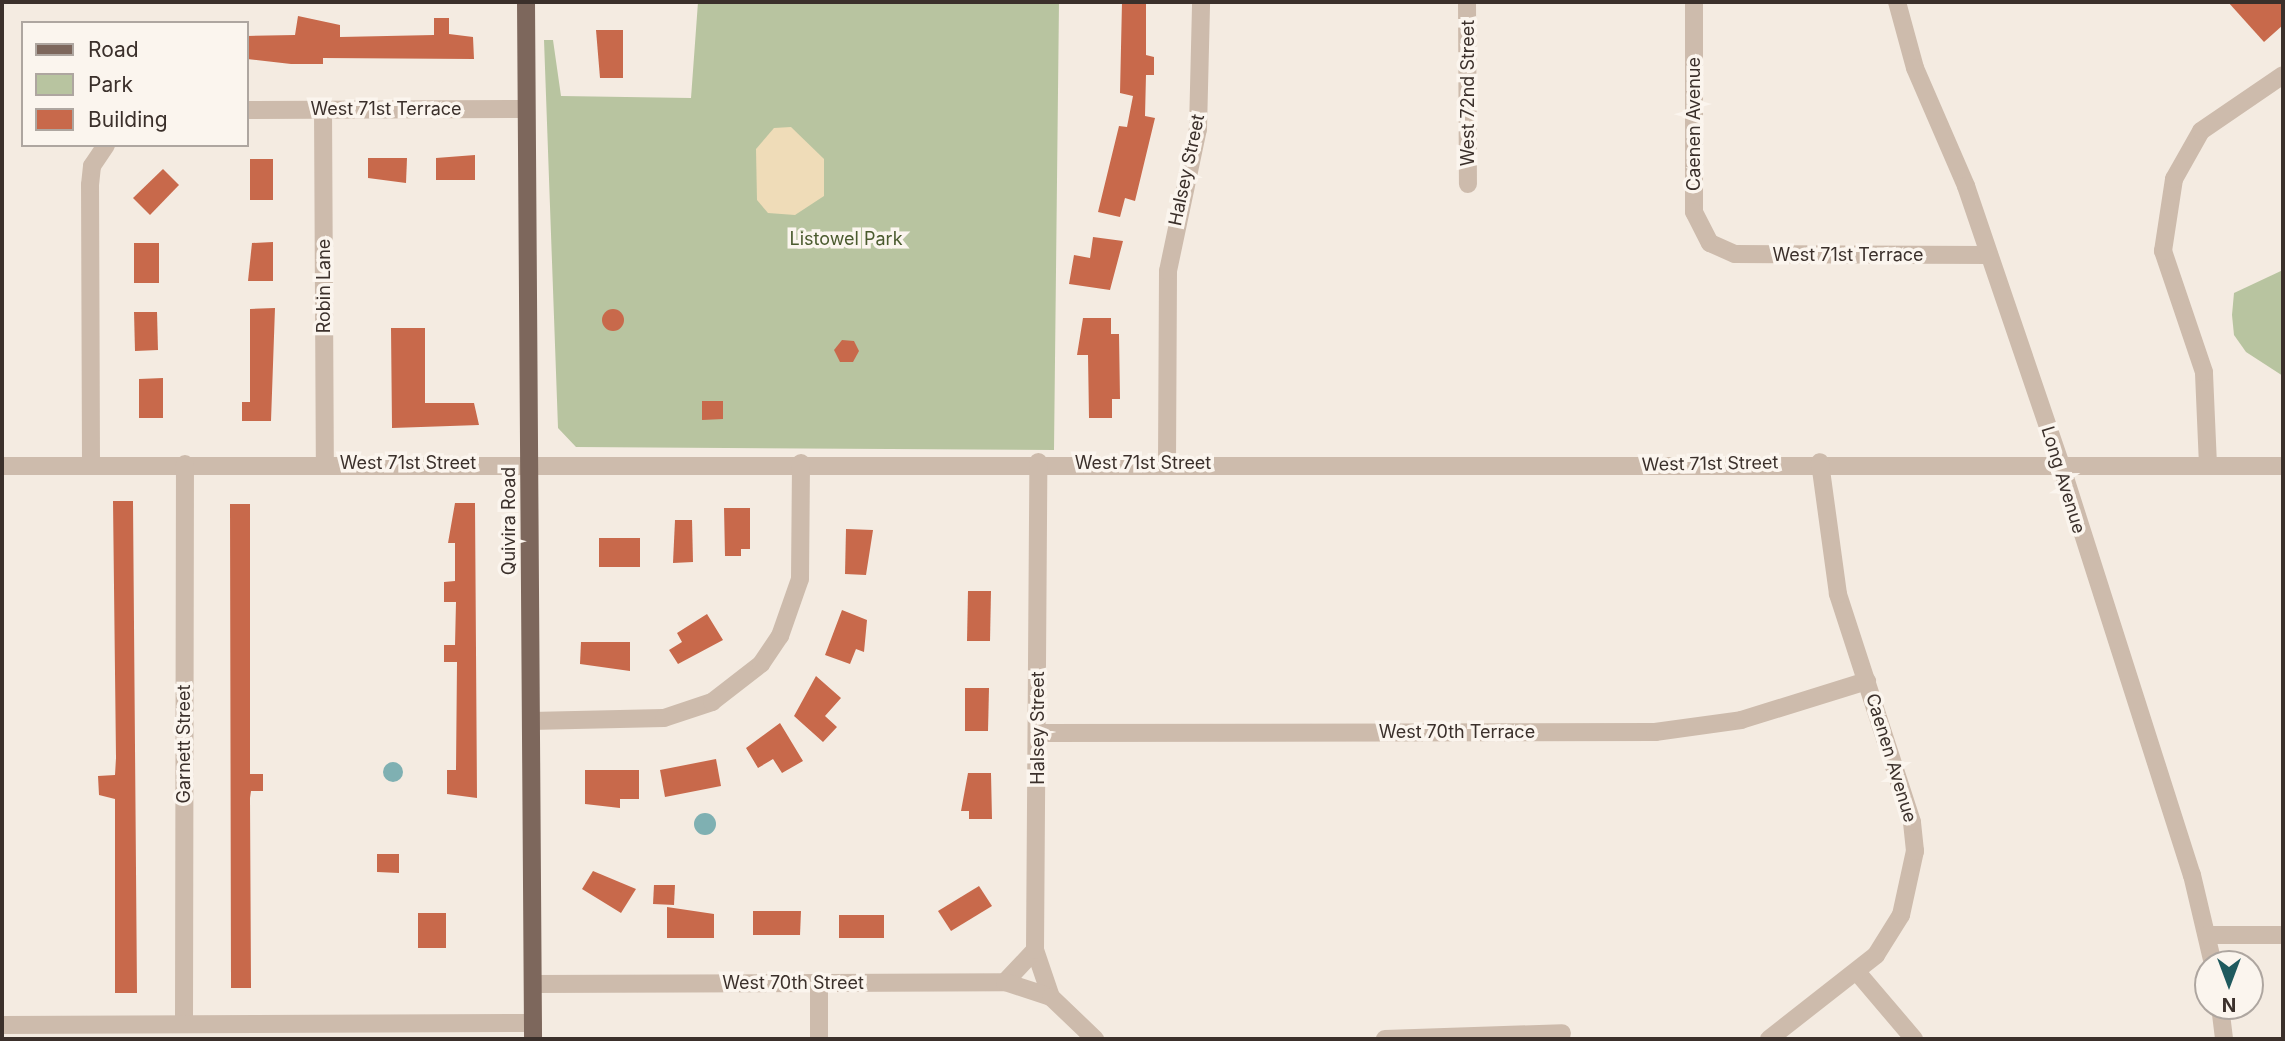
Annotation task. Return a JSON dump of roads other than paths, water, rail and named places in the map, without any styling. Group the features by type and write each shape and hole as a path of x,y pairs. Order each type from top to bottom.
{"main road":[{"name":"Quivira Road","path":"526,2 533,1031"}],"street":[{"name":"Halsey Street","path":"1167,463 1168,271 1198,129 1201,2"},
{"name":"West 72nd Street","path":"1467,2 1468,184"},
{"name":"Caenen Avenue","path":"1694,2 1695,212 1710,243"},
{"name":"Long Avenue","path":"1897,2 1915,68 1989,255 2060,463 2210,950"},
{"path":"2208,465 2204,372 2163,251 2174,179 2201,131 2283,75"},
{"name":"Robin Lane","path":"323,108 325,464"},
{"name":"West 71st Terrace","path":"248,110 526,109"},
{"path":"91,465 90,185 92,166 105,147"},
{"name":"West 71st Terrace","path":"1710,243 1735,254 1989,255"},
{"name":"West 71st Street","path":"2,466 1820,462 2283,466"},
{"name":"Caenen Avenue","path":"1769,1039 1876,955 1901,915 1915,851 1912,822 1827,545 1820,462"},
{"path":"531,721 664,718 712,702 761,664 780,636 800,579 801,463"},
{"name":"Halsey Street","path":"1035,950 1039,733 1038,463"},
{"name":"Garnett Street","path":"184,1023 185,464"},
{"name":"West 70th Terrace","path":"1039,733 1655,732 1741,720 1867,681"},
{"path":"2207,935 2283,935"},
{"path":"1005,982 1035,950"},
{"name":"West 70th Street","path":"1035,950 1051,997"},
{"path":"1857,972 1914,1039"},
{"name":"West 70th Street","path":"533,984 1005,982 1051,997 1095,1039"},
{"path":"819,983 819,1039"},
{"path":"2222,1020 2224,1039"},
{"path":"2,1025 184,1023 533,1031"},
{"path":"1385,1039 1562,1033"}],"water":[{"path":"393,762 400,765 403,772 400,779 393,782 386,779 383,772 386,765"},
{"path":"705,813 713,816 716,824 713,832 705,835 697,832 694,824 697,816"}],"park label":[{"name":"Listowel Park","path":"846,239"}]}
